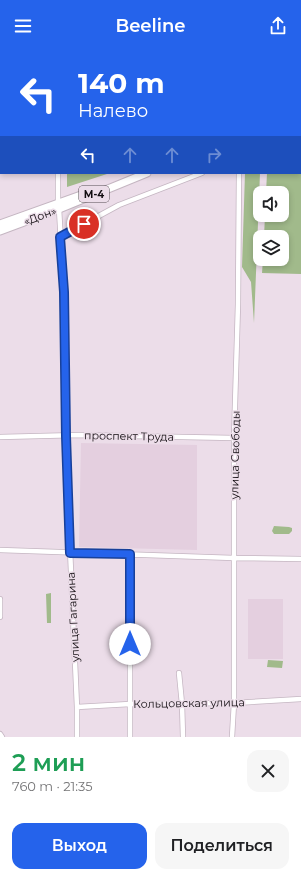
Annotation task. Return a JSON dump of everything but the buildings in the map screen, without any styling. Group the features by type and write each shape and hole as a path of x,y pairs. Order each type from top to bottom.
{"main road":[{"path":"0,224 59,206 144,174"},
{"name":"«Дон»","path":"0,231 59,206"}],"street":[{"name":"улица Гагарина","path":"58,174 64,299 66,436 77,737"},
{"path":"60,237 119,205 199,174"},
{"name":"улица Свободы","path":"232,737 234,703 234,438 238,304 239,174"},
{"name":"проспект Труда","path":"0,437 79,435 234,438"},
{"path":"0,550 301,559"},
{"path":"130,554 130,737"},
{"path":"0,599 0,617"},
{"path":"179,673 183,737"},
{"name":"Кольцовская улица","path":"77,707 130,704 234,703 301,699"}],"shaded area":[{"path":"81,443 197,445 197,550 79,547"},
{"path":"248,599 283,599 283,659 248,659"}],"green space":[{"path":"67,174 107,174 67,187"},
{"path":"245,174 260,174 259,186 253,186 253,222 258,222 258,230 253,230 253,266 256,266 254,323 251,282 242,267"},
{"path":"267,174 301,174 301,274 262,273 262,266 289,266 289,230 264,230 265,222 289,222 289,186 266,186"},
{"path":"274,526 289,527 292,528 292,531 289,534 274,534 272,531"},
{"path":"51,593 51,623 47,623 46,594"},
{"path":"268,660 283,661 282,668 267,667"}],"route":[{"path":"84,224 60,237 64,292 66,436 70,553 130,554 130,644"}]}
